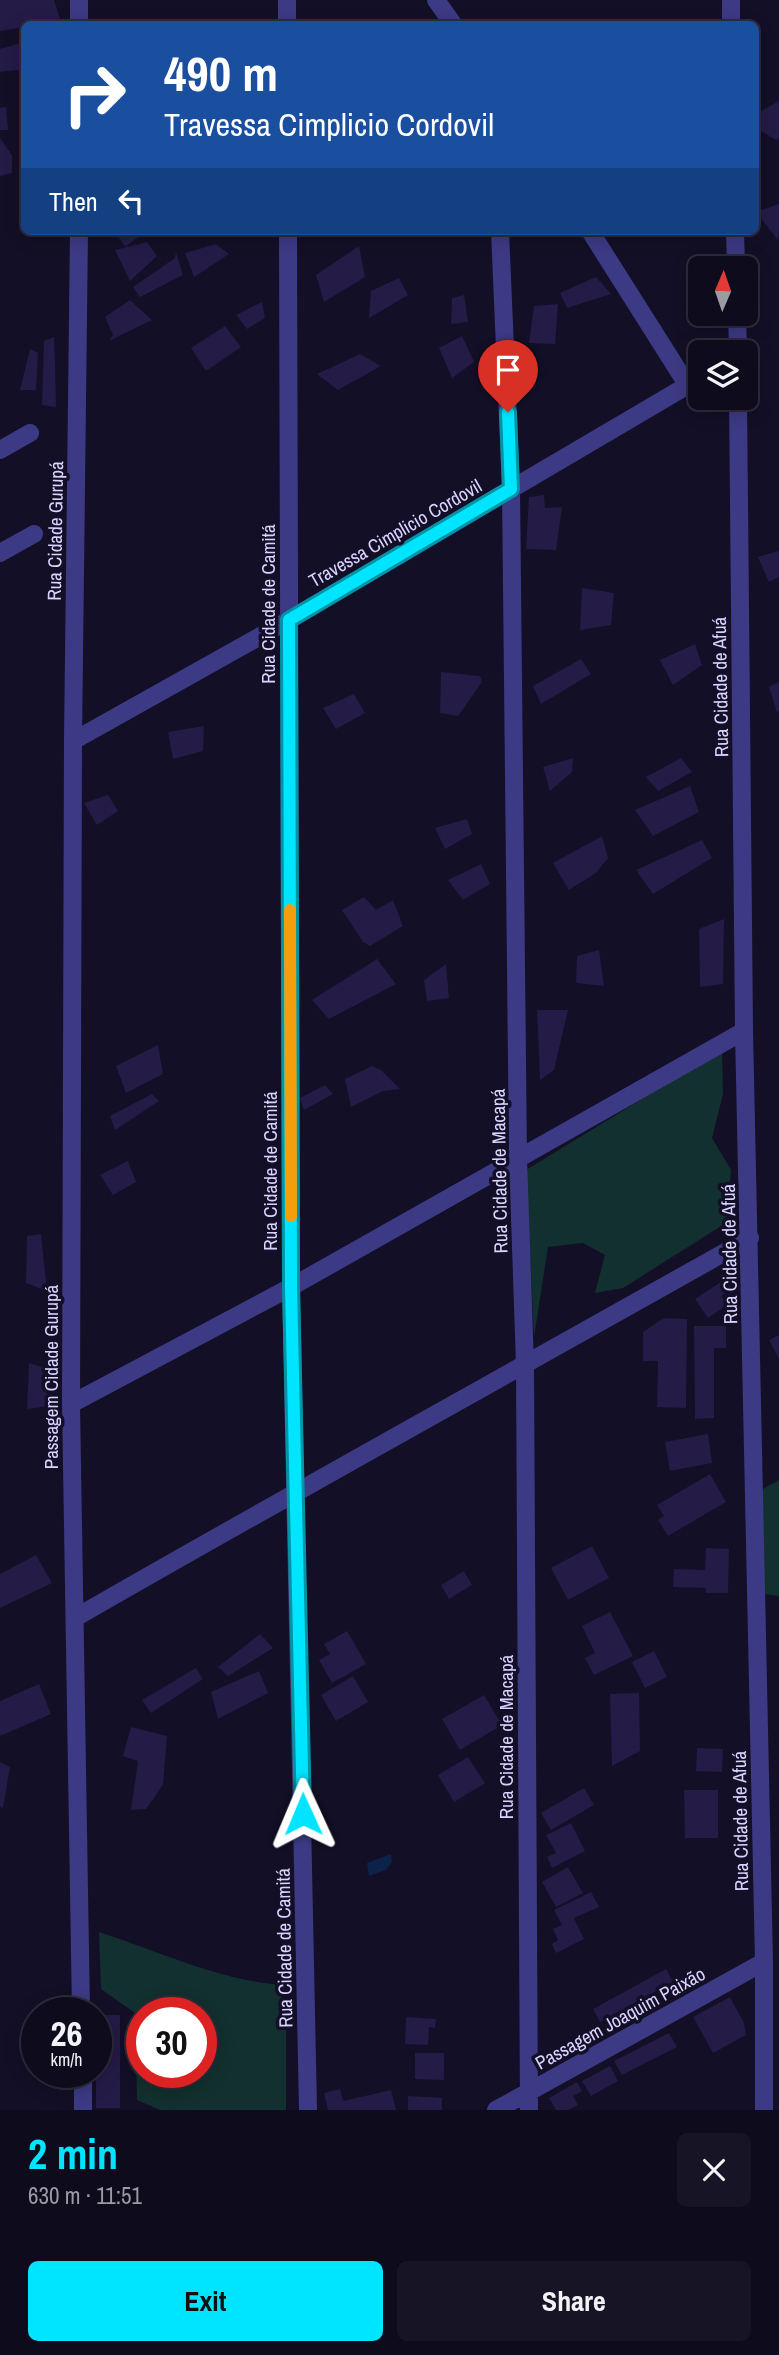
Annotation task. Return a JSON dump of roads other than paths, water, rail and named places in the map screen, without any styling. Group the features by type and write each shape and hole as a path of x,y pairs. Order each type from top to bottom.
{"street":[{"path":"79,0 79,21"},
{"path":"287,0 287,21"},
{"path":"436,0 451,21"},
{"path":"730,0 731,21"},
{"name":"Rua Cidade Gurupá","path":"73,741 79,235"},
{"name":"Rua Cidade de Camitá","path":"288,235 291,1287 308,2110"},
{"name":"Rua Cidade de Macapá","path":"500,235 511,489 518,1158 525,1365 529,2101"},
{"path":"593,235 688,373"},
{"path":"735,235 736,256"},
{"name":"Travessa Cimplicio Cordovil","path":"73,741 289,620 688,386"},
{"name":"Rua Cidade de Afuá","path":"738,410 744,1031 764,1962 764,2110"},
{"path":"0,450 30,433"},
{"path":"0,553 34,534"},
{"name":"Passagem Cidade Gurupá","path":"73,741 71,1404 82,1997"},
{"path":"71,1404 291,1287 744,1031"},
{"path":"75,1618 296,1491 750,1238"},
{"name":"Passagem Joaquim Paixão","path":"496,2110 529,2101 764,1962"},
{"path":"83,2088 83,2110"}],"water":[{"path":"391,1854 392,1862 386,1870 369,1876 367,1863"}]}
